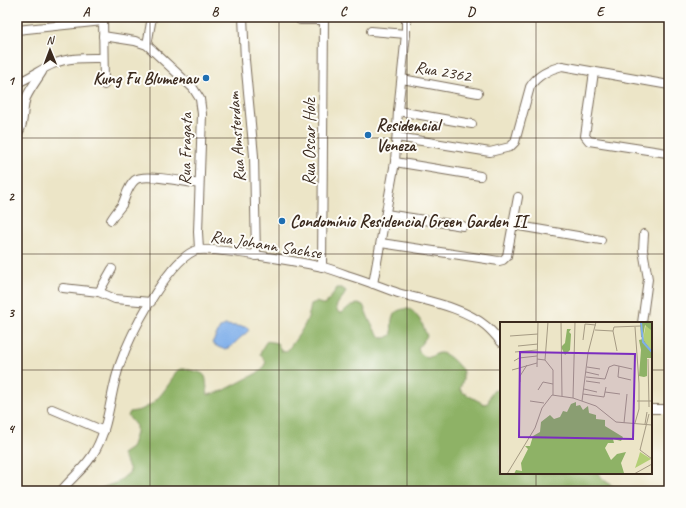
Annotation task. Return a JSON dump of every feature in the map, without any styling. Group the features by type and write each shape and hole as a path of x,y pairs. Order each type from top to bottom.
{"street":[{"path":"147,45 152,17"},
{"name":"Rua Amsterdam","path":"243,17 245,60 254,156 256,256"},
{"path":"373,284 396,162 398,111 406,34 406,17"},
{"path":"300,20 324,18"},
{"name":"Rua Oscar Holz","path":"322,267 324,18"},
{"path":"17,30 104,19 104,86"},
{"path":"371,31 406,34"},
{"name":"Rua Fragata","path":"103,36 135,41 147,45 193,88 200,99 202,114 199,184 199,249"},
{"path":"17,83 54,64 73,58 103,58"},
{"path":"397,137 490,152 510,147 515,142 530,87 534,80 554,68 562,66 669,85"},
{"path":"17,134 22,125 23,109 28,94 44,69"},
{"path":"594,72 585,136 586,139 589,141 667,153"},
{"name":"Rua 2362","path":"402,79 478,93"},
{"path":"398,111 472,124"},
{"path":"396,162 480,176"},
{"path":"111,220 122,204 126,191 134,180 141,177 199,184"},
{"path":"381,243 499,261 504,260 507,256 518,198"},
{"path":"386,214 463,226"},
{"path":"512,226 601,240"},
{"path":"642,322 648,279 643,250 644,234"},
{"name":"Rua Johann Sachse","path":"61,491 96,450 104,431 120,364 135,330 171,270 188,254 199,249 216,250 322,267 471,316 486,326 500,341"},
{"path":"99,292 112,269"},
{"path":"63,288 99,292 115,299 151,302"},
{"path":"52,409 104,431"},
{"path":"652,409 669,409"}],"green space":[{"path":"337,288 342,288 346,291 336,307 338,312 342,313 354,305 363,305 374,329 384,338 392,334 392,318 396,312 399,310 410,309 420,320 427,336 418,348 420,353 427,358 438,353 442,353 452,359 463,371 463,380 460,389 462,392 484,404 488,403 491,393 495,390 500,391 500,474 599,474 604,480 620,491 94,491 118,482 130,472 122,454 131,448 136,433 136,426 128,416 130,412 143,409 153,403 177,371 184,369 196,371 204,375 208,395 223,391 261,371 266,362 260,354 267,341 277,343 282,352 287,351 299,335 308,317 311,304 316,302 325,305"}],"water":[{"path":"225,325 247,327 249,330 232,345 224,349 212,343 220,328"}],"place":[{"name":"Kung Fu Blumenau","path":"206,78"},
{"name":"Residencial Veneza","path":"368,135"},
{"name":"Condomínio Residencial Green Garden II","path":"282,221"}]}
